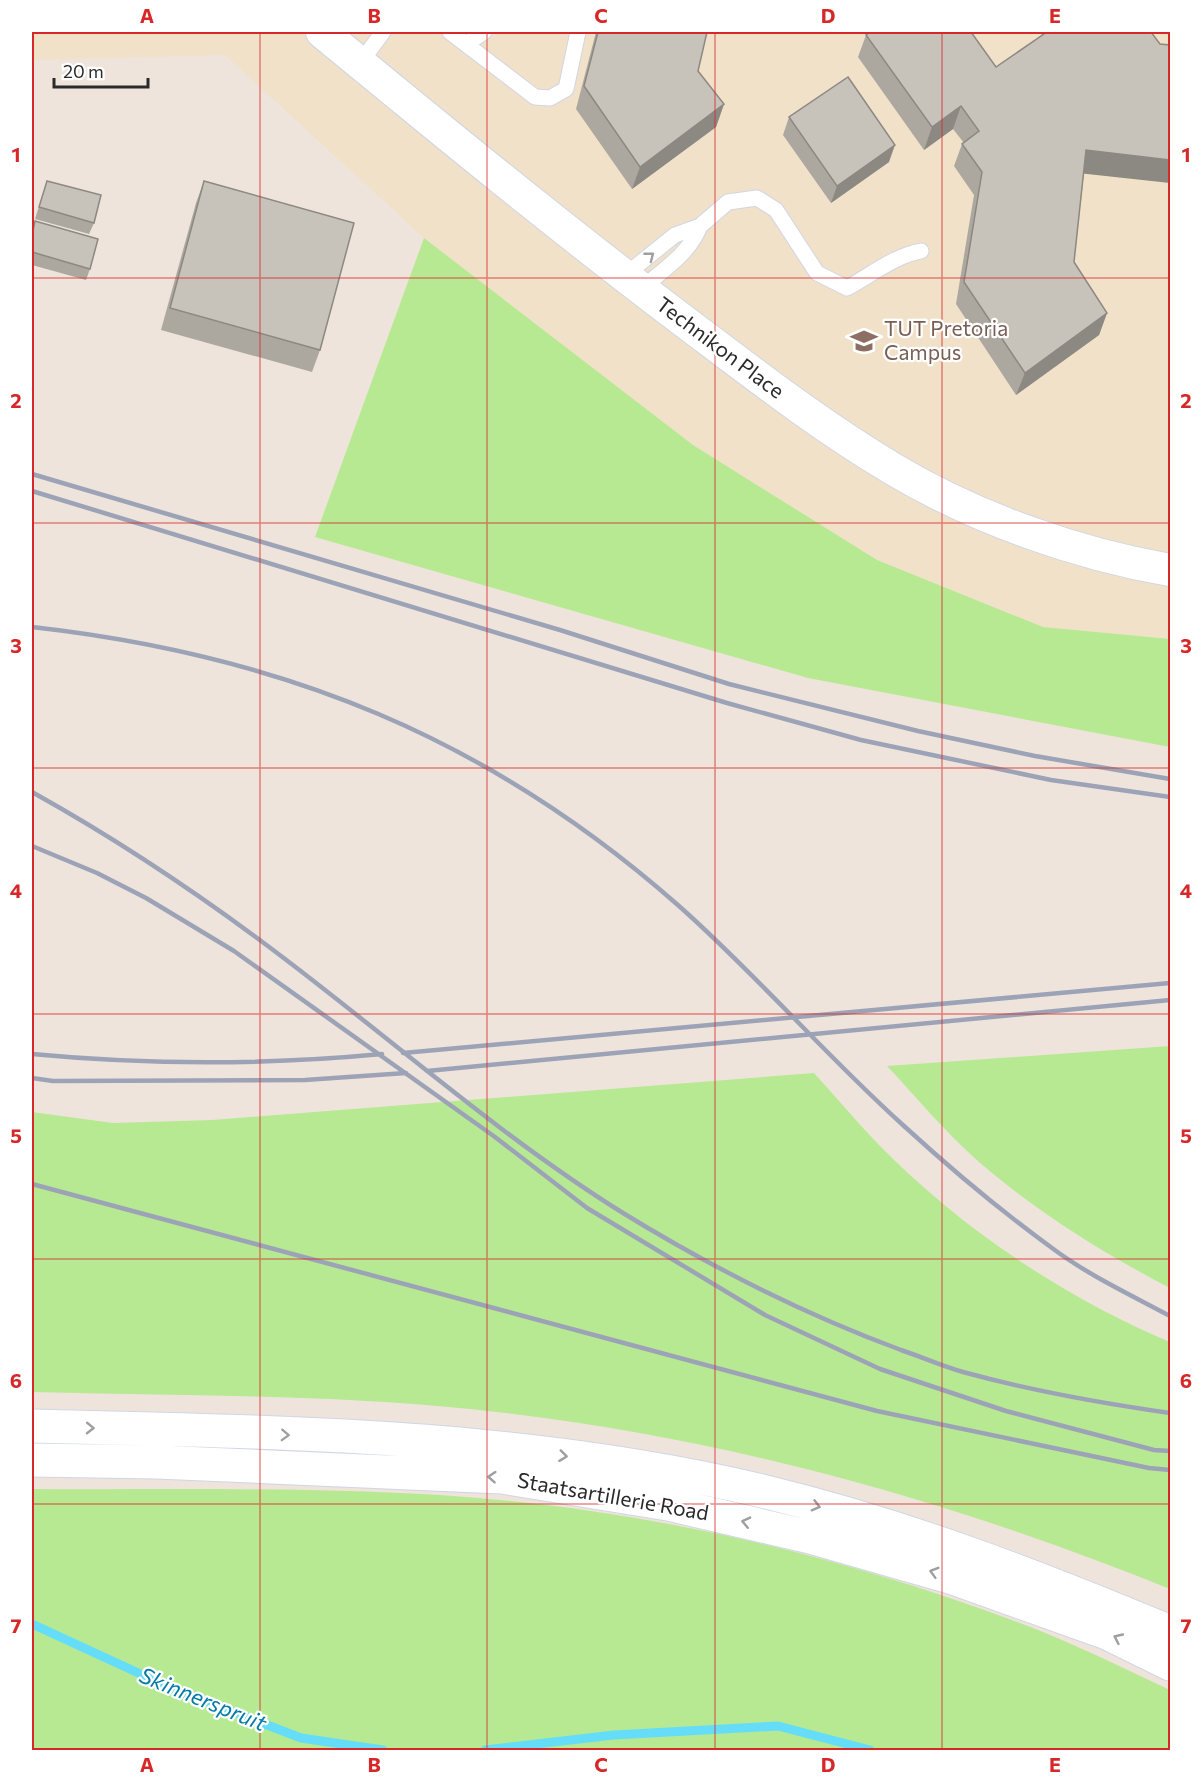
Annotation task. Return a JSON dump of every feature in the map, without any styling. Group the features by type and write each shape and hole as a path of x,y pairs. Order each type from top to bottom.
{"street":[{"name":"Technikon Place","path":"322,32 633,283 794,404 894,470 958,502 1029,532 1089,552 1170,570"},
{"name":"Staatsartillerie Road","path":"32,1426 438,1441 604,1461 765,1492 908,1531 1048,1581 1170,1632"},
{"name":"Staatsartillerie Road","path":"32,1460 157,1462 502,1477 668,1504 810,1537 952,1578 1107,1633 1170,1664"}],"lane":[{"path":"360,63 383,32"},
{"path":"450,32 534,97 550,98 566,89 578,32"},
{"path":"466,44 484,32"},
{"path":"633,283 675,236 700,226 728,202 757,198 776,210 817,273 848,288 889,263 921,251"},
{"path":"633,283 685,250 695,239 700,226"}],"shaded area":[{"name":"TUT Pretoria Campus","path":"32,32 1170,32 1170,639 1043,627 877,560 693,445 424,238 225,55 36,60 32,57"}],"green space":[{"path":"424,238 693,445 877,560 1043,627 1170,639 1170,747 808,678 315,537"},
{"path":"1170,1046 1170,1288 1071,1231 1001,1180 955,1139 887,1066"},
{"path":"814,1073 909,1174 978,1231 1014,1257 1091,1304 1170,1342 1170,1589 1000,1526 914,1499 827,1474 650,1435 561,1420 415,1404 251,1396 32,1392 32,1112 113,1123 212,1120"},
{"path":"32,1489 311,1490 422,1494 546,1505 613,1514 748,1540 945,1596 1030,1627 1170,1690 1170,1750 32,1750"}],"building":[{"path":"598,32 707,32 698,71 724,104 640,167 584,86"},
{"path":"870,32 971,32 996,67 1047,32 1151,32 1160,44 1170,45 1170,160 1086,150 1074,262 1107,313 1025,373 964,282 982,172 962,144 979,131 961,106 932,127 866,35"},
{"path":"848,77 895,145 837,186 789,117"},
{"path":"47,181 101,195 94,223 39,207"},
{"path":"204,181 354,223 320,350 170,308"},
{"path":"35,221 98,239 90,269 32,252"}],"waterway":[{"name":"Skinnerspruit","path":"32,1624 171,1688 301,1738 383,1750"},
{"name":"Skinnerspruit","path":"485,1750 614,1735 778,1726 870,1750"}],"railway":[{"path":"32,474 560,630 729,684 918,731 1035,756 1170,779"},
{"path":"32,491 727,703 861,740 1051,780 1170,797"},
{"path":"32,627 124,640 212,659 297,683 378,714 457,751 533,795 607,847 679,906 737,960 875,1099 976,1189 1066,1258 1170,1316"},
{"path":"32,792 130,850 224,914 327,991 493,1123 579,1184 623,1213 724,1271 829,1321 955,1370 1040,1391 1170,1413"},
{"path":"32,846 97,873 146,898 234,951 495,1137 587,1208 765,1315 880,1369 1006,1411 1154,1450 1170,1451"},
{"path":"403,1053 1170,983"},
{"path":"427,1071 1170,1000"},
{"path":"32,1054 163,1062 251,1062 382,1054"},
{"path":"32,1078 53,1081 305,1080 406,1073"},
{"path":"32,1184 877,1411 1149,1468 1170,1470"}],"place":[{"name":"TUT Pretoria Campus","path":"864,341"}]}
